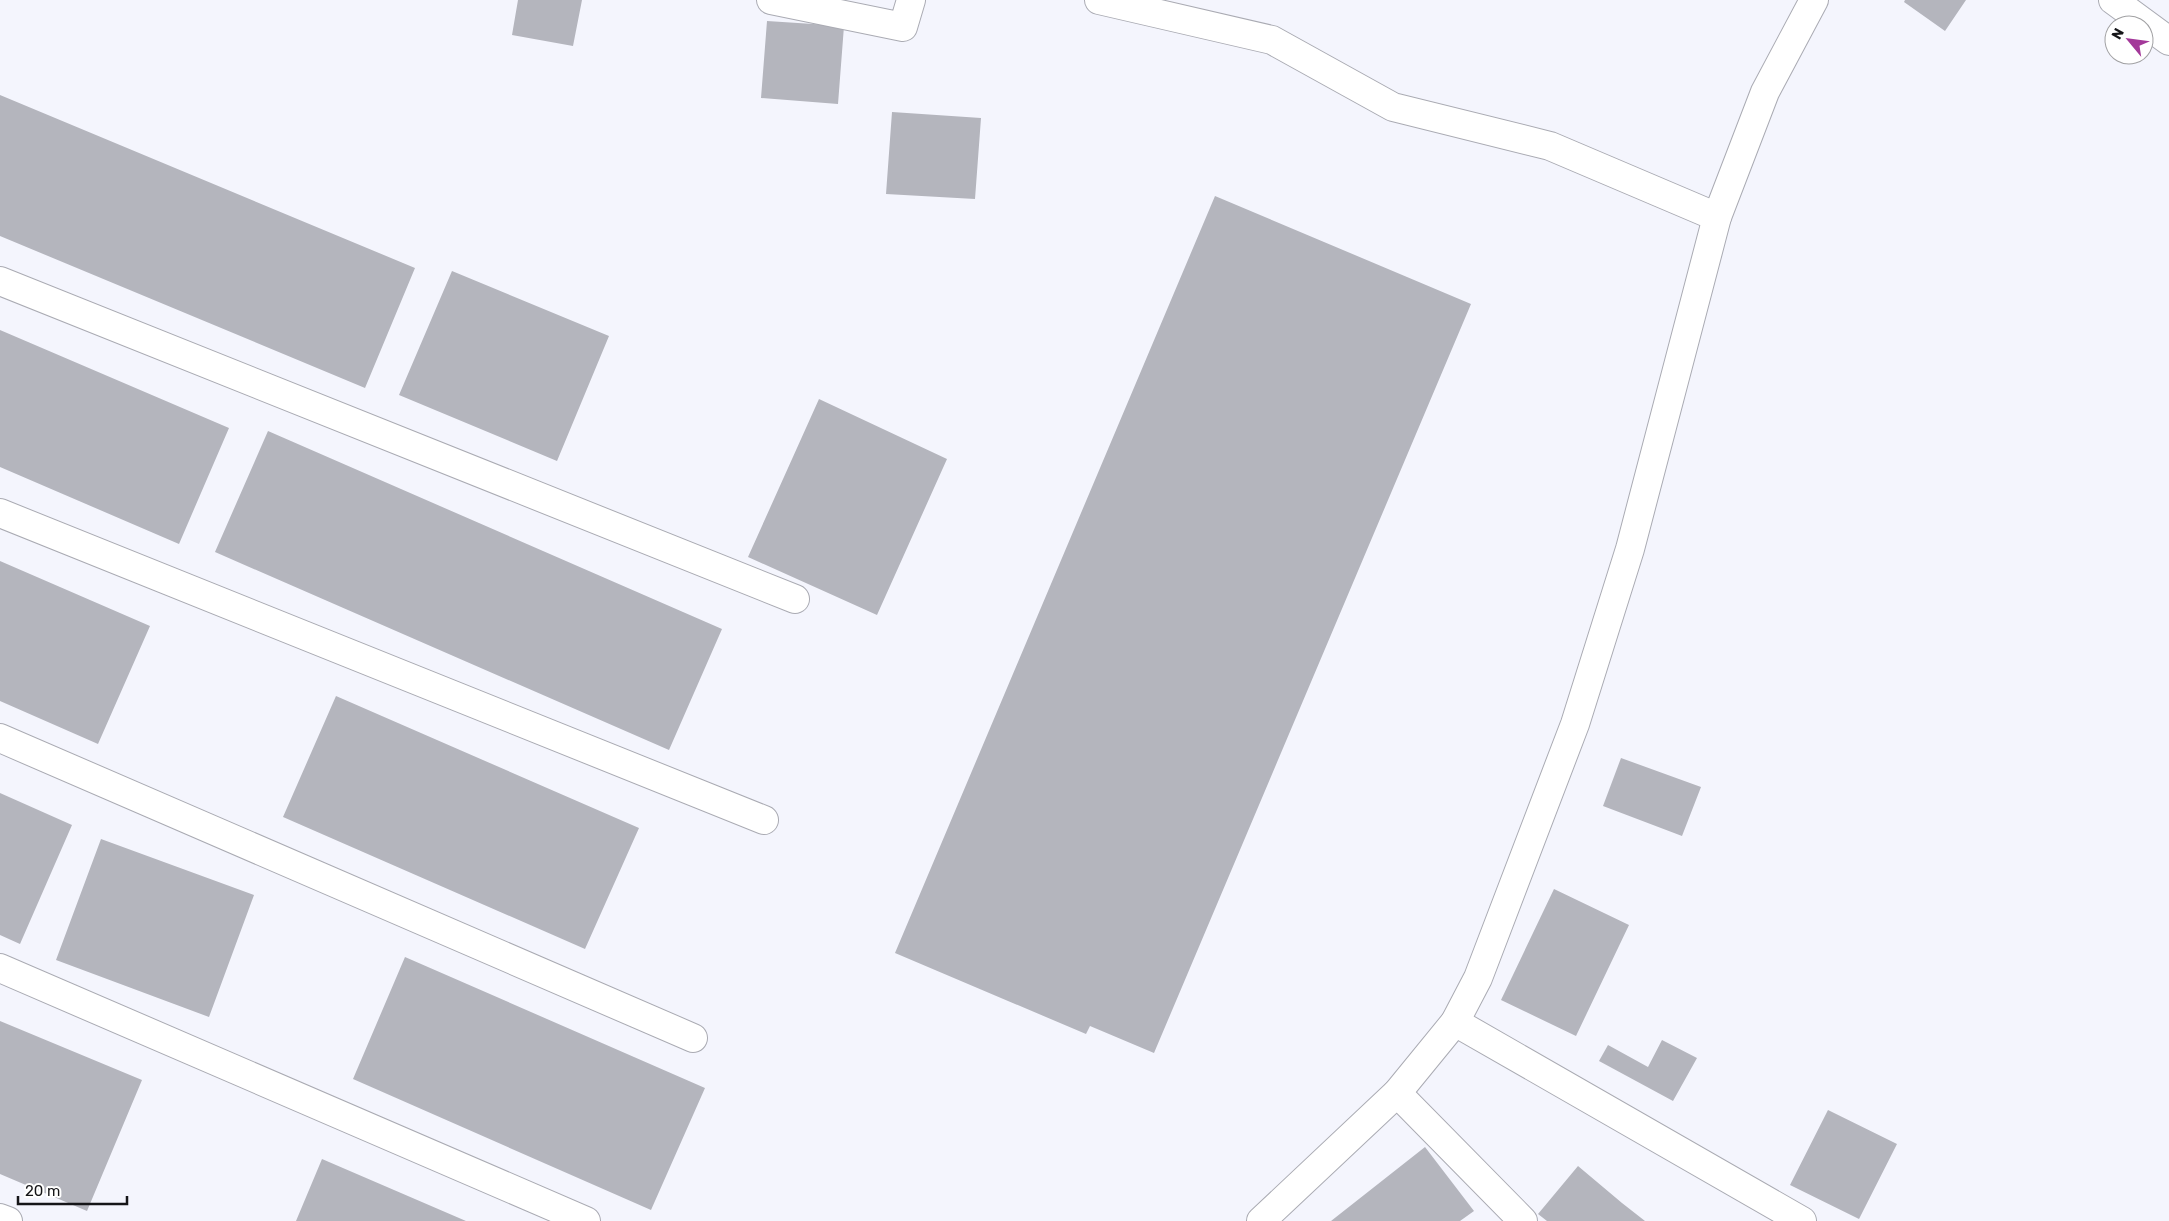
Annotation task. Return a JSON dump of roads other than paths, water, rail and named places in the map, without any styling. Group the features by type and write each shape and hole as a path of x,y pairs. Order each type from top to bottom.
{"street":[{"path":"771,0 903,27 910,0"},
{"path":"1099,0 1272,40 1392,107 1550,146 1717,217"},
{"path":"1261,1221 1397,1092 1455,1022 1478,978 1575,724 1630,549 1717,217 1765,92 1814,0"},
{"path":"2113,0 2169,41"},
{"path":"0,281 795,599"},
{"path":"0,513 764,820"},
{"path":"0,738 693,1038"},
{"path":"0,968 586,1221"},
{"path":"1455,1022 1802,1221"},
{"path":"1397,1092 1523,1221"},
{"path":"0,1218 8,1221"}]}
